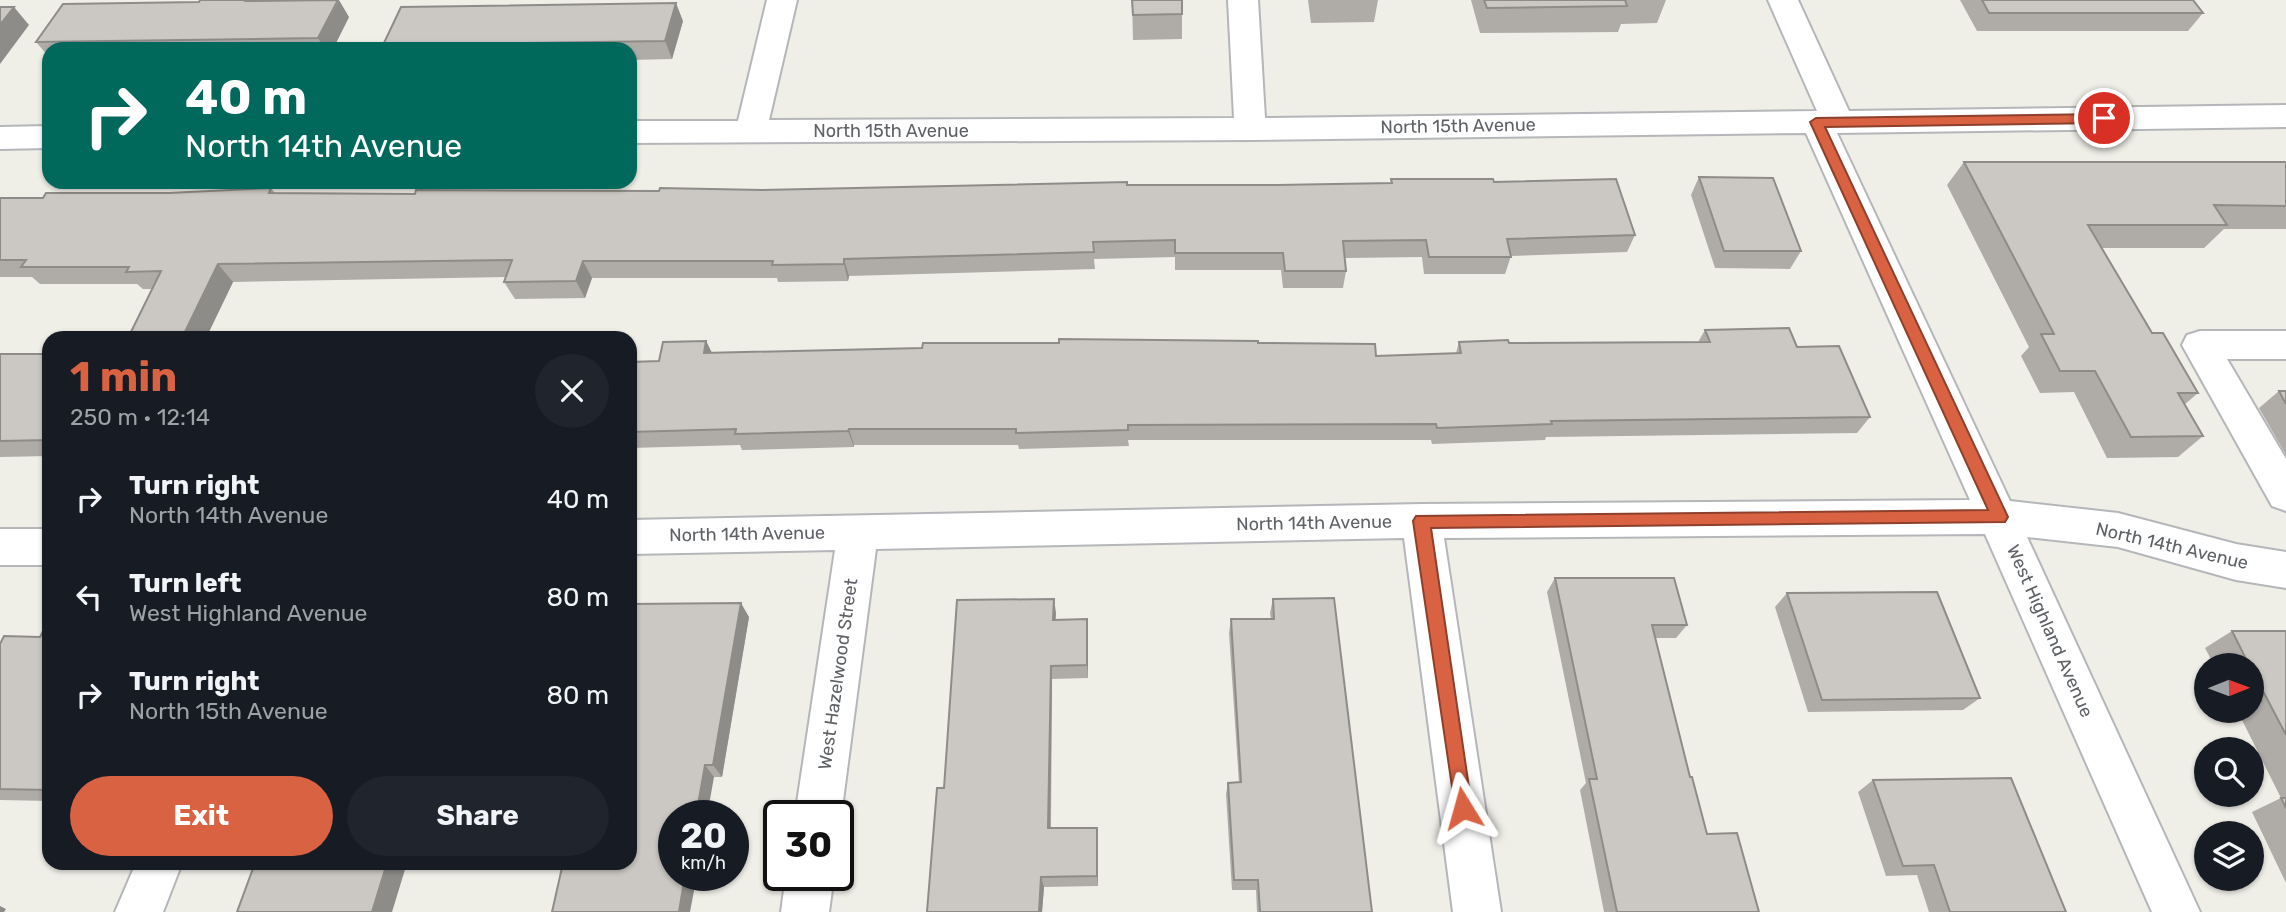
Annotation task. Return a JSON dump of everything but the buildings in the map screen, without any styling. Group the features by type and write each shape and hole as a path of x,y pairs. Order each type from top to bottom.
{"street":[{"path":"751,131 782,0"},
{"path":"1242,0 1250,129"},
{"name":"West Highland Avenue","path":"1783,0 1827,122 1999,517 2176,912"},
{"name":"North 15th Avenue","path":"637,132 1250,129 2286,116"},
{"path":"0,138 42,137"},
{"path":"2286,345 2200,345 2286,494"},
{"name":"North 14th Avenue","path":"637,537 1422,521 1999,517 2118,530 2236,562 2286,570"},
{"path":"1422,521 1478,912"},
{"name":"West Hazelwood Street","path":"820,800 858,532"},
{"path":"0,547 42,547"},
{"path":"139,912 156,870"},
{"path":"805,912 808,891"}],"route":[{"path":"1463,808 1422,521 1999,517 1816,122 2104,118"}]}
